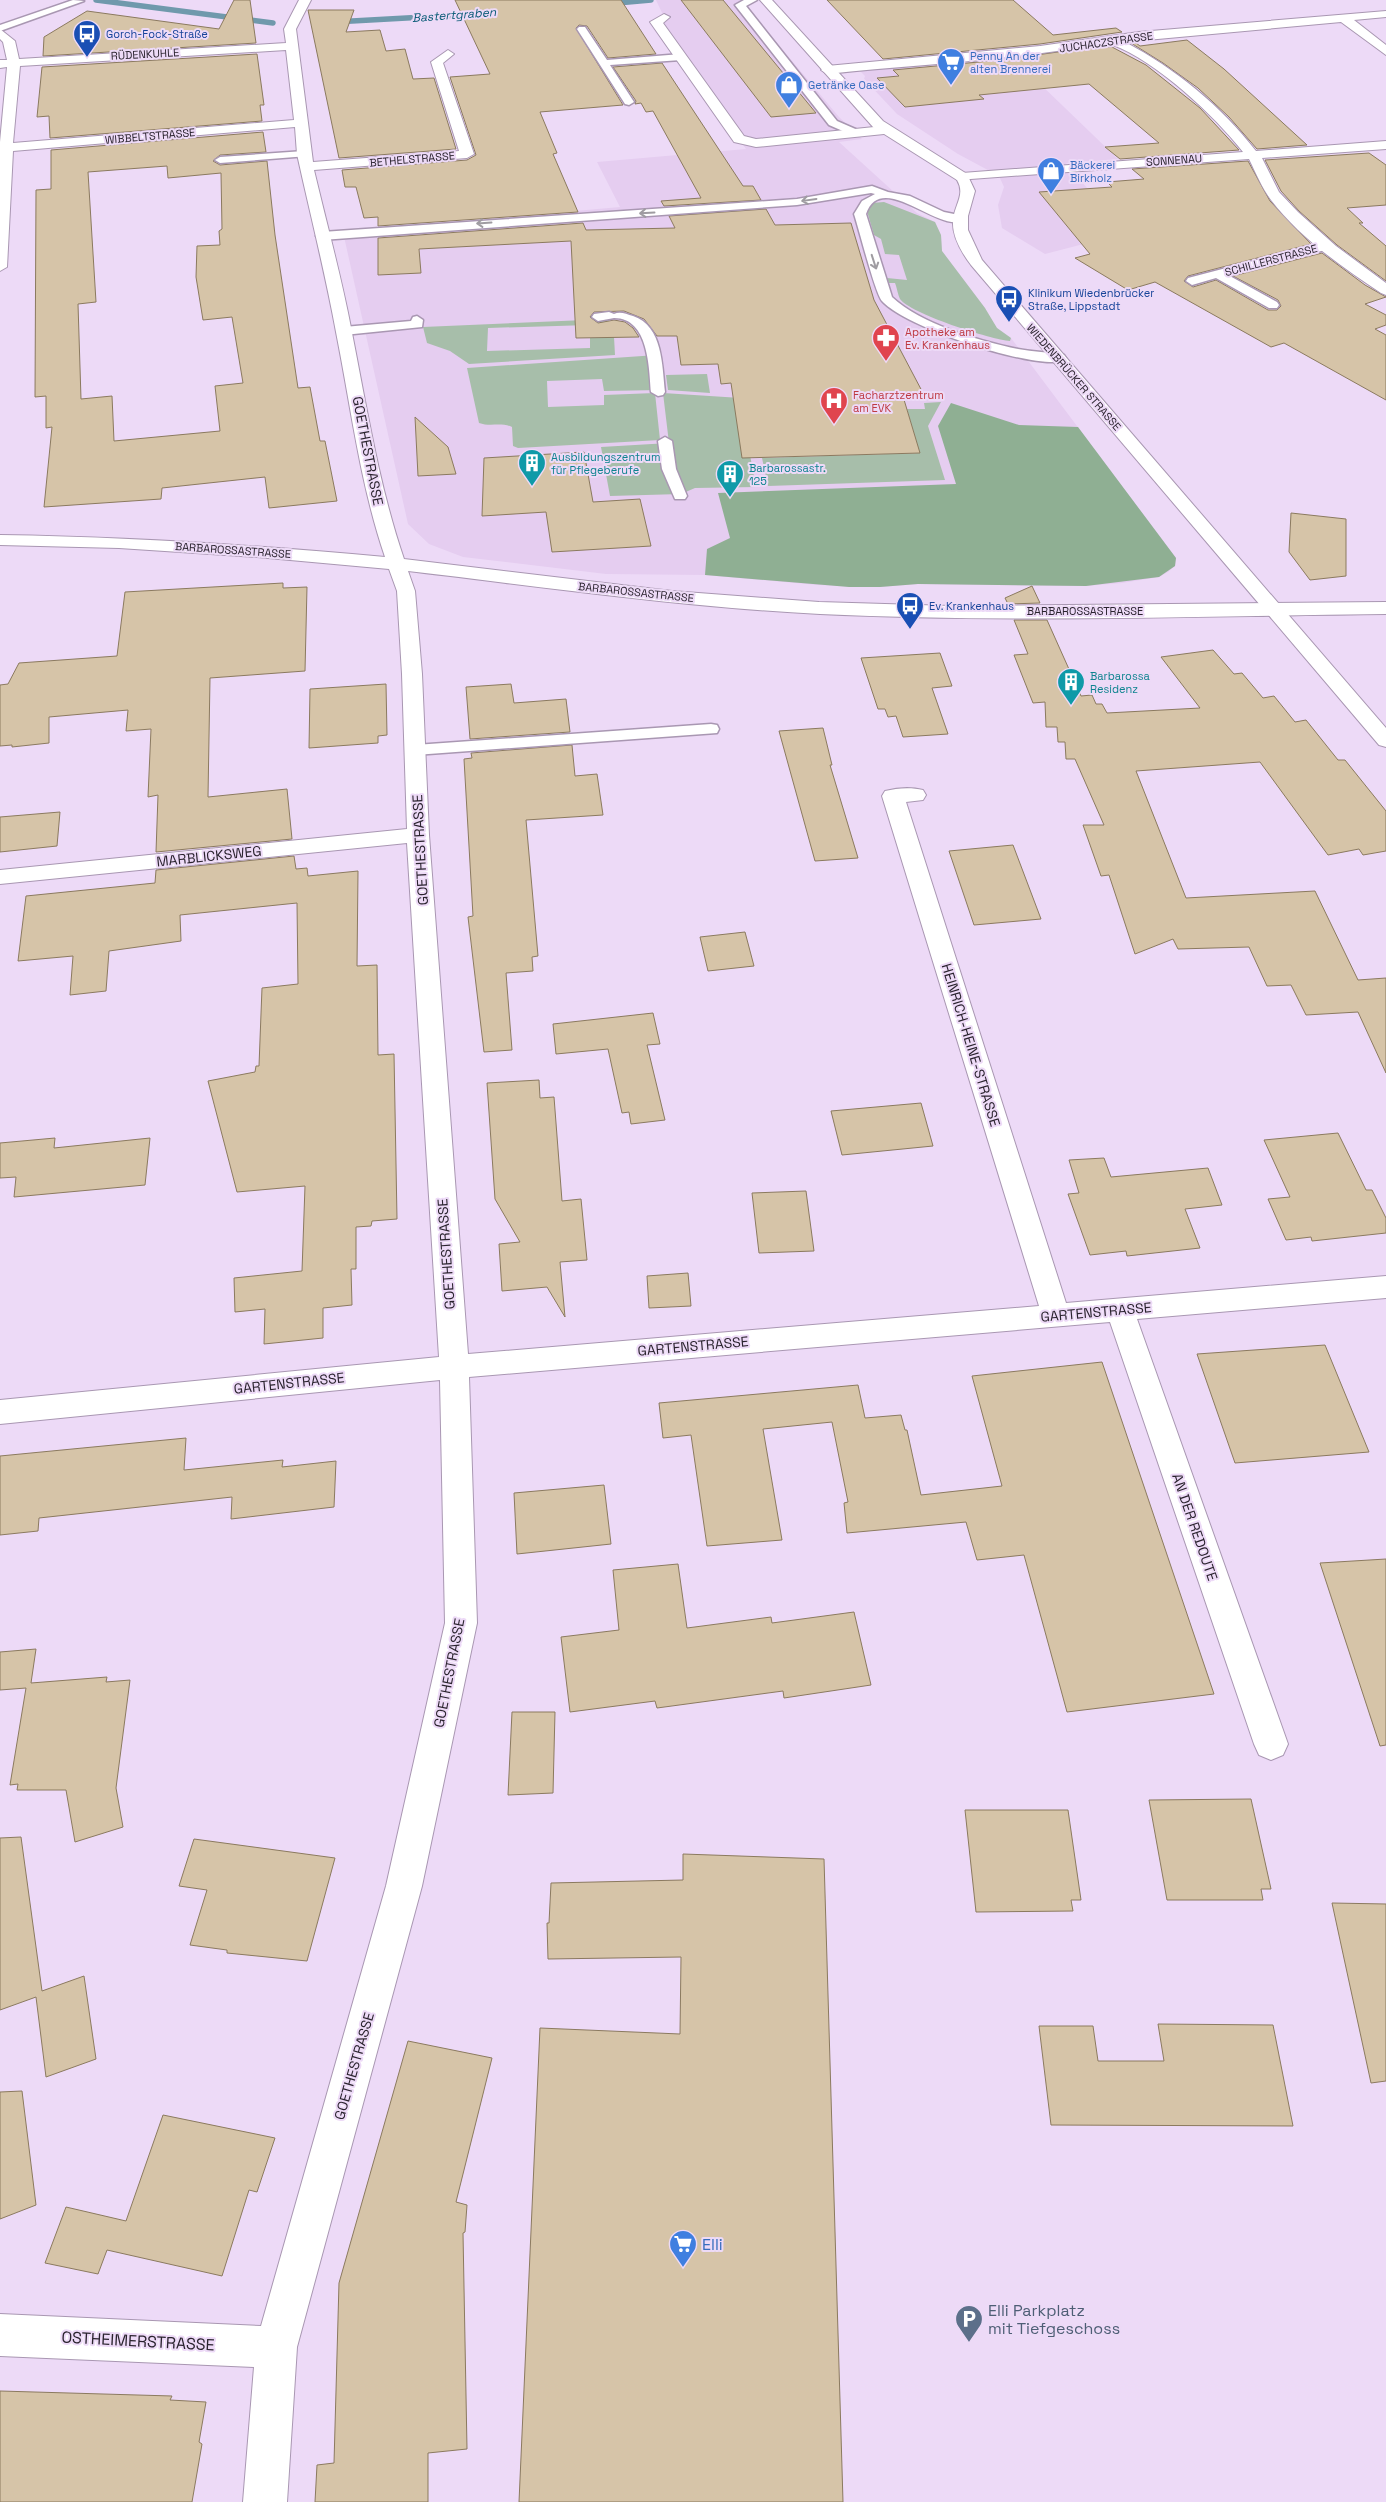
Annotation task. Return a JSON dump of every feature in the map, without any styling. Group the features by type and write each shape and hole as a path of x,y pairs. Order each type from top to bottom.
{"street":[{"name":"GOETHESTRASSE","path":"265,2502 276,2347 404,1886 461,1623 454,1367 418,835 406,592 384,527 363,436 344,331 305,160 290,46 290,29 305,0"},
{"path":"766,0 866,113 884,130 962,177 968,185 969,192 960,218"},
{"name":"JUCHACZSTRASSE","path":"827,70 1386,14"},
{"path":"664,17 656,22 739,139 756,143 884,130"},
{"path":"1342,17 1386,51"},
{"path":"0,33 9,41 14,63 3,148 0,267"},
{"name":"SCHILLERSTRASSE","path":"1112,40 1135,51 1182,86 1220,118 1252,154 1279,201 1325,246 1386,290"},
{"name":"RÜDENKUHLE","path":"0,64 290,46"},
{"name":"BETHELSTRASSE","path":"305,160 467,154 437,62 448,54"},
{"name":"WIBBELTSTRASSE","path":"3,148 300,123"},
{"name":"SONNENAU","path":"962,177 1386,145"},
{"name":"WIEDENBRÜCKER STRASSE","path":"960,218 960,229 976,262 1386,741"},
{"name":"BARBAROSSASTRASSE","path":"0,540 120,542 257,551 398,564 672,597 809,607 951,612 1386,608"},
{"name":"HEINRICH-HEINE-STRASSE","path":"916,795 893,796 1056,1315"},
{"name":"MARBLICKSWEG","path":"0,877 418,835"},
{"name":"GARTENSTRASSE","path":"0,1412 454,1367 1386,1287"},
{"name":"AN DER REDOUTE","path":"1120,1310 1271,1744"},
{"name":"OSTHEIMERSTRASSE","path":"0,2335 276,2347"}],"lane":[{"path":"752,0 740,4 833,123 856,133"},
{"path":"0,28 79,2"},
{"path":"582,29 629,102"},
{"path":"603,63 681,57"},
{"path":"220,160 305,160"},
{"path":"322,236 798,202 872,189 881,197"},
{"path":"960,218 946,217 917,206 906,199 881,197 866,202 861,208 860,214 884,291 891,304 921,320 1005,350 1059,358"},
{"name":"SCHILLERSTRASSE","path":"1192,281 1325,246"},
{"name":"SCHILLERSTRASSE","path":"1217,274 1273,305"},
{"path":"609,316 636,322 646,329 654,354 658,392"},
{"path":"344,331 418,324 416,320"},
{"path":"665,441 669,469 680,496"},
{"path":"415,750 711,729"}],"shaded area":[{"path":"656,0 741,0 839,117 862,139 839,142 917,213 935,222 941,235 942,251 985,308 988,316 997,328 1011,338 1176,558 1175,566 1159,577 1086,586 918,584 880,587 817,585 705,575 606,574 463,557 429,544 408,524 343,232 620,207 597,162 746,149 656,22 664,17"},
{"path":"1010,55 1118,159 1066,163 1118,225 1130,232 1045,254 1002,228 998,205 1004,187 999,176 958,154 897,114 864,79 865,76 859,70"}],"green space":[{"path":"884,202 935,222 941,235 942,251 985,308 997,328 1011,338 1010,341 970,331 934,318 907,305 900,299 895,283 889,283 887,278 907,280 899,255 885,254 881,239 874,235 867,211 872,203"},
{"path":"609,319 610,333 589,325 488,328 487,351 590,348 590,338 614,337 615,355 469,364 450,351 427,343 423,327"},
{"path":"657,355 661,390 604,391 602,379 547,381 548,407 604,405 604,395 655,393 660,440 518,448 513,446 512,427 479,423 467,368"},
{"path":"707,374 710,393 668,390 666,375"},
{"path":"663,393 836,404 750,455 756,487 695,488 681,494 610,496 601,447 669,443"},
{"path":"941,402 928,426 945,480 768,486 762,458 919,453 907,409 925,409 924,403"},
{"path":"951,403 1019,425 1078,427 1176,558 1175,566 1159,577 1086,586 918,584 849,587 705,575 707,549 730,538 718,493 956,484 938,426"}],"building":[{"path":"234,0 250,0 256,43 43,56 44,37 87,11 219,29"},
{"path":"455,0 621,0 656,54 608,58 587,26 579,25 576,28 623,105 540,112 557,153 553,154 578,212 378,226 378,217 364,218 356,187 345,187 342,170 467,160 476,155 450,77 490,74"},
{"path":"681,0 723,0 816,113 771,117"},
{"path":"827,0 1013,0 1053,35 1116,28 1122,32 1040,44 883,59"},
{"path":"308,10 354,10 346,32 380,30 386,51 405,49 413,79 434,78 456,149 339,158"},
{"path":"1187,40 1224,69 1307,145 1257,149 1229,117 1198,88 1131,43 1136,43 1140,46"},
{"path":"1094,47 1112,47 1146,65 1200,108 1239,150 1120,159 1105,147 1159,143 1089,84 979,95 984,99 905,107 877,78 899,76 893,70 1000,60"},
{"path":"257,54 264,105 260,105 262,121 50,138 49,116 37,117 42,67"},
{"path":"662,63 743,186 753,186 761,200 664,206 661,201 701,198 653,111 646,112 641,103 635,104 636,101 613,67"},
{"path":"263,132 266,152 220,155 213,161 220,165 267,161 275,235 298,388 310,387 320,441 325,441 337,501 269,508 265,477 162,488 161,499 44,507 52,427 46,428 46,396 35,397 36,190 51,189 51,150","holes":["167,166 168,178 221,173 222,229 219,231 220,245 197,246 196,277 203,320 232,317 243,383 215,386 220,431 114,441 112,396 81,399 78,304 96,302 88,172"]},
{"path":"1369,153 1386,165 1386,205 1347,208 1363,223 1359,223 1386,246 1386,281 1337,245 1299,211 1281,191 1265,160"},
{"path":"1248,161 1270,201 1311,244 1188,276 1184,281 1193,287 1216,280 1268,310 1277,310 1281,306 1278,300 1233,276 1322,253 1365,285 1386,297 1365,304 1386,315 1386,325 1375,329 1386,335 1386,400 1284,343 1271,347 1155,282 1128,290 1075,258 1090,254 1039,192 1112,187 1107,182 1144,179 1132,169"},
{"path":"766,209 775,225 851,223 874,300 923,393 902,393 920,453 742,458 731,383 721,384 718,364 681,365 677,336 657,336 644,319 624,311 594,312 590,317 598,323 614,320 625,322 633,328 639,337 576,338 571,241 419,249 421,273 378,275 378,238 583,223 586,230 675,228 669,216"},
{"path":"415,417 448,447 456,474 418,476"},
{"path":"584,452 593,502 640,499 651,546 552,552 546,512 482,516 484,458"},
{"path":"1291,513 1346,519 1346,576 1310,580 1289,552"},
{"path":"283,583 283,588 307,587 305,671 210,678 208,797 287,789 292,839 156,852 158,795 148,797 151,729 126,731 128,710 49,717 49,743 12,747 12,745 0,746 0,685 8,684 19,663 117,656 125,592"},
{"path":"1032,586 1040,603 1008,604 1005,598"},
{"path":"1014,620 1047,620 1081,696 1092,695 1096,704 1102,704 1107,713 1200,708 1161,657 1213,650 1234,674 1242,673 1263,698 1274,696 1295,722 1306,720 1338,760 1345,760 1386,811 1386,851 1363,855 1359,849 1328,855 1260,762 1136,771 1186,898 1315,891 1358,980 1386,978 1386,1073 1358,1012 1306,1015 1291,985 1267,986 1249,947 1178,949 1173,939 1135,954 1109,875 1101,876 1083,825 1104,825 1075,759 1066,759 1065,742 1058,742 1057,727 1046,727 1045,702 1033,703 1014,655 1028,654"},
{"path":"940,653 952,686 932,688 948,734 903,737 896,716 888,717 885,709 878,709 861,658"},
{"path":"386,684 387,735 378,736 378,743 309,748 310,689"},
{"path":"511,684 514,703 566,699 570,732 470,739 466,687"},
{"path":"823,728 832,765 830,765 858,858 815,861 779,731"},
{"path":"572,745 575,776 597,774 603,815 526,820 538,956 532,957 533,971 506,973 512,1050 484,1052 468,917 473,916 464,759 472,758 471,753"},
{"path":"60,812 57,846 0,852 0,817"},
{"path":"1013,845 1041,919 974,925 949,851"},
{"path":"294,856 296,869 307,868 308,876 358,871 357,966 377,965 378,1055 394,1054 397,1219 372,1221 371,1226 356,1227 356,1269 351,1269 352,1305 323,1308 323,1338 264,1344 265,1309 235,1312 234,1278 302,1271 305,1186 237,1192 208,1081 255,1072 256,1066 259,1066 262,988 298,984 297,903 180,915 181,941 109,951 106,991 70,995 73,956 18,961 26,896 155,883 156,870"},
{"path":"745,932 754,966 708,971 700,937"},
{"path":"653,1013 660,1044 647,1045 665,1120 631,1124 629,1112 622,1113 608,1049 556,1054 553,1024"},
{"path":"539,1080 540,1098 554,1097 562,1201 581,1199 587,1260 560,1262 565,1317 547,1287 502,1291 499,1244 520,1242 495,1199 487,1083"},
{"path":"921,1103 933,1146 842,1155 831,1111"},
{"path":"1338,1133 1366,1190 1372,1190 1386,1218 1386,1233 1312,1241 1311,1237 1286,1240 1268,1199 1290,1197 1264,1140"},
{"path":"55,1138 54,1148 150,1138 145,1185 14,1197 16,1177 0,1178 0,1143"},
{"path":"1104,1158 1111,1177 1208,1168 1222,1205 1185,1209 1200,1248 1127,1256 1126,1251 1090,1255 1068,1194 1079,1193 1069,1160"},
{"path":"806,1191 814,1251 759,1253 752,1193"},
{"path":"688,1273 691,1306 649,1308 647,1276"},
{"path":"1325,1345 1369,1452 1235,1463 1197,1354"},
{"path":"1102,1362 1214,1694 1067,1712 1024,1555 977,1560 966,1522 847,1533 844,1503 848,1502 832,1422 763,1429 782,1540 707,1546 691,1435 663,1438 659,1403 858,1385 865,1418 901,1415 905,1430 907,1430 921,1495 1002,1486 972,1376"},
{"path":"186,1438 184,1470 283,1460 282,1467 336,1461 334,1507 231,1519 232,1497 39,1518 38,1531 0,1535 0,1456"},
{"path":"604,1485 611,1544 517,1554 514,1493"},
{"path":"1386,1559 1386,1745 1380,1746 1320,1563"},
{"path":"678,1564 687,1628 771,1617 772,1623 854,1612 871,1685 784,1698 783,1691 657,1708 655,1701 570,1712 561,1637 619,1630 613,1570"},
{"path":"36,1649 31,1683 107,1677 106,1682 130,1680 116,1788 123,1827 75,1842 66,1790 17,1790 18,1784 10,1785 26,1688 0,1690 0,1652"},
{"path":"512,1712 555,1712 553,1793 508,1795"},
{"path":"1251,1799 1271,1889 1261,1889 1263,1900 1167,1900 1149,1800"},
{"path":"965,1810 1068,1810 1081,1900 1071,1900 1073,1911 976,1912"},
{"path":"21,1837 42,1991 84,1976 96,2059 46,2077 36,1997 0,2010 0,1838"},
{"path":"194,1839 335,1858 307,1961 227,1953 227,1950 190,1945 207,1890 179,1886"},
{"name":"Elli","path":"683,1854 824,1859 843,2502 519,2502 540,2028 680,2034 681,1957 548,1959 547,1923 549,1923 551,1883 683,1880"},
{"path":"1332,1903 1386,1904 1386,2081 1371,2083"},
{"path":"1158,2024 1273,2025 1293,2126 1051,2125 1039,2026 1093,2026 1098,2061 1164,2061"},
{"path":"408,2041 492,2058 456,2202 467,2205 465,2232 463,2233 467,2449 428,2453 428,2502 315,2502 317,2465 334,2463 339,2283"},
{"path":"22,2091 36,2205 0,2219 0,2092"},
{"path":"163,2115 275,2138 257,2192 249,2190 222,2276 107,2250 98,2274 45,2263 66,2207 126,2221"},
{"path":"0,2391 172,2396 170,2400 206,2402 199,2442 202,2444 192,2502 0,2502"}],"waterway":[{"name":"Bastertgraben","path":"96,0 273,23"},
{"name":"Bastertgraben","path":"606,4 651,0"},
{"name":"Bastertgraben","path":"334,22 479,14"}],"place":[{"name":"Gorch-Fock-Straße","path":"87,58"},
{"name":"Penny An der alten Brennerei","path":"951,86"},
{"name":"Getränke Oase","path":"789,109"},
{"name":"Bäckerei Birkholz","path":"1051,195"},
{"name":"Klinikum Wiedenbrücker Straße, Lippstadt","path":"1009,323"},
{"name":"Apotheke am Ev. Krankenhaus","path":"886,362"},
{"name":"Facharztzentrum am EVK","path":"834,425"},
{"name":"Ausbildungszentrum für Pflegeberufe","path":"532,487"},
{"name":"Barbarossastr. 125","path":"730,498"},
{"name":"Ev. Krankenhaus","path":"910,630"},
{"name":"Barbarossa Residenz","path":"1071,706"},
{"name":"Elli","path":"683,2268"},
{"name":"Elli Parkplatz mit Tiefgeschoss","path":"969,2343"}]}
